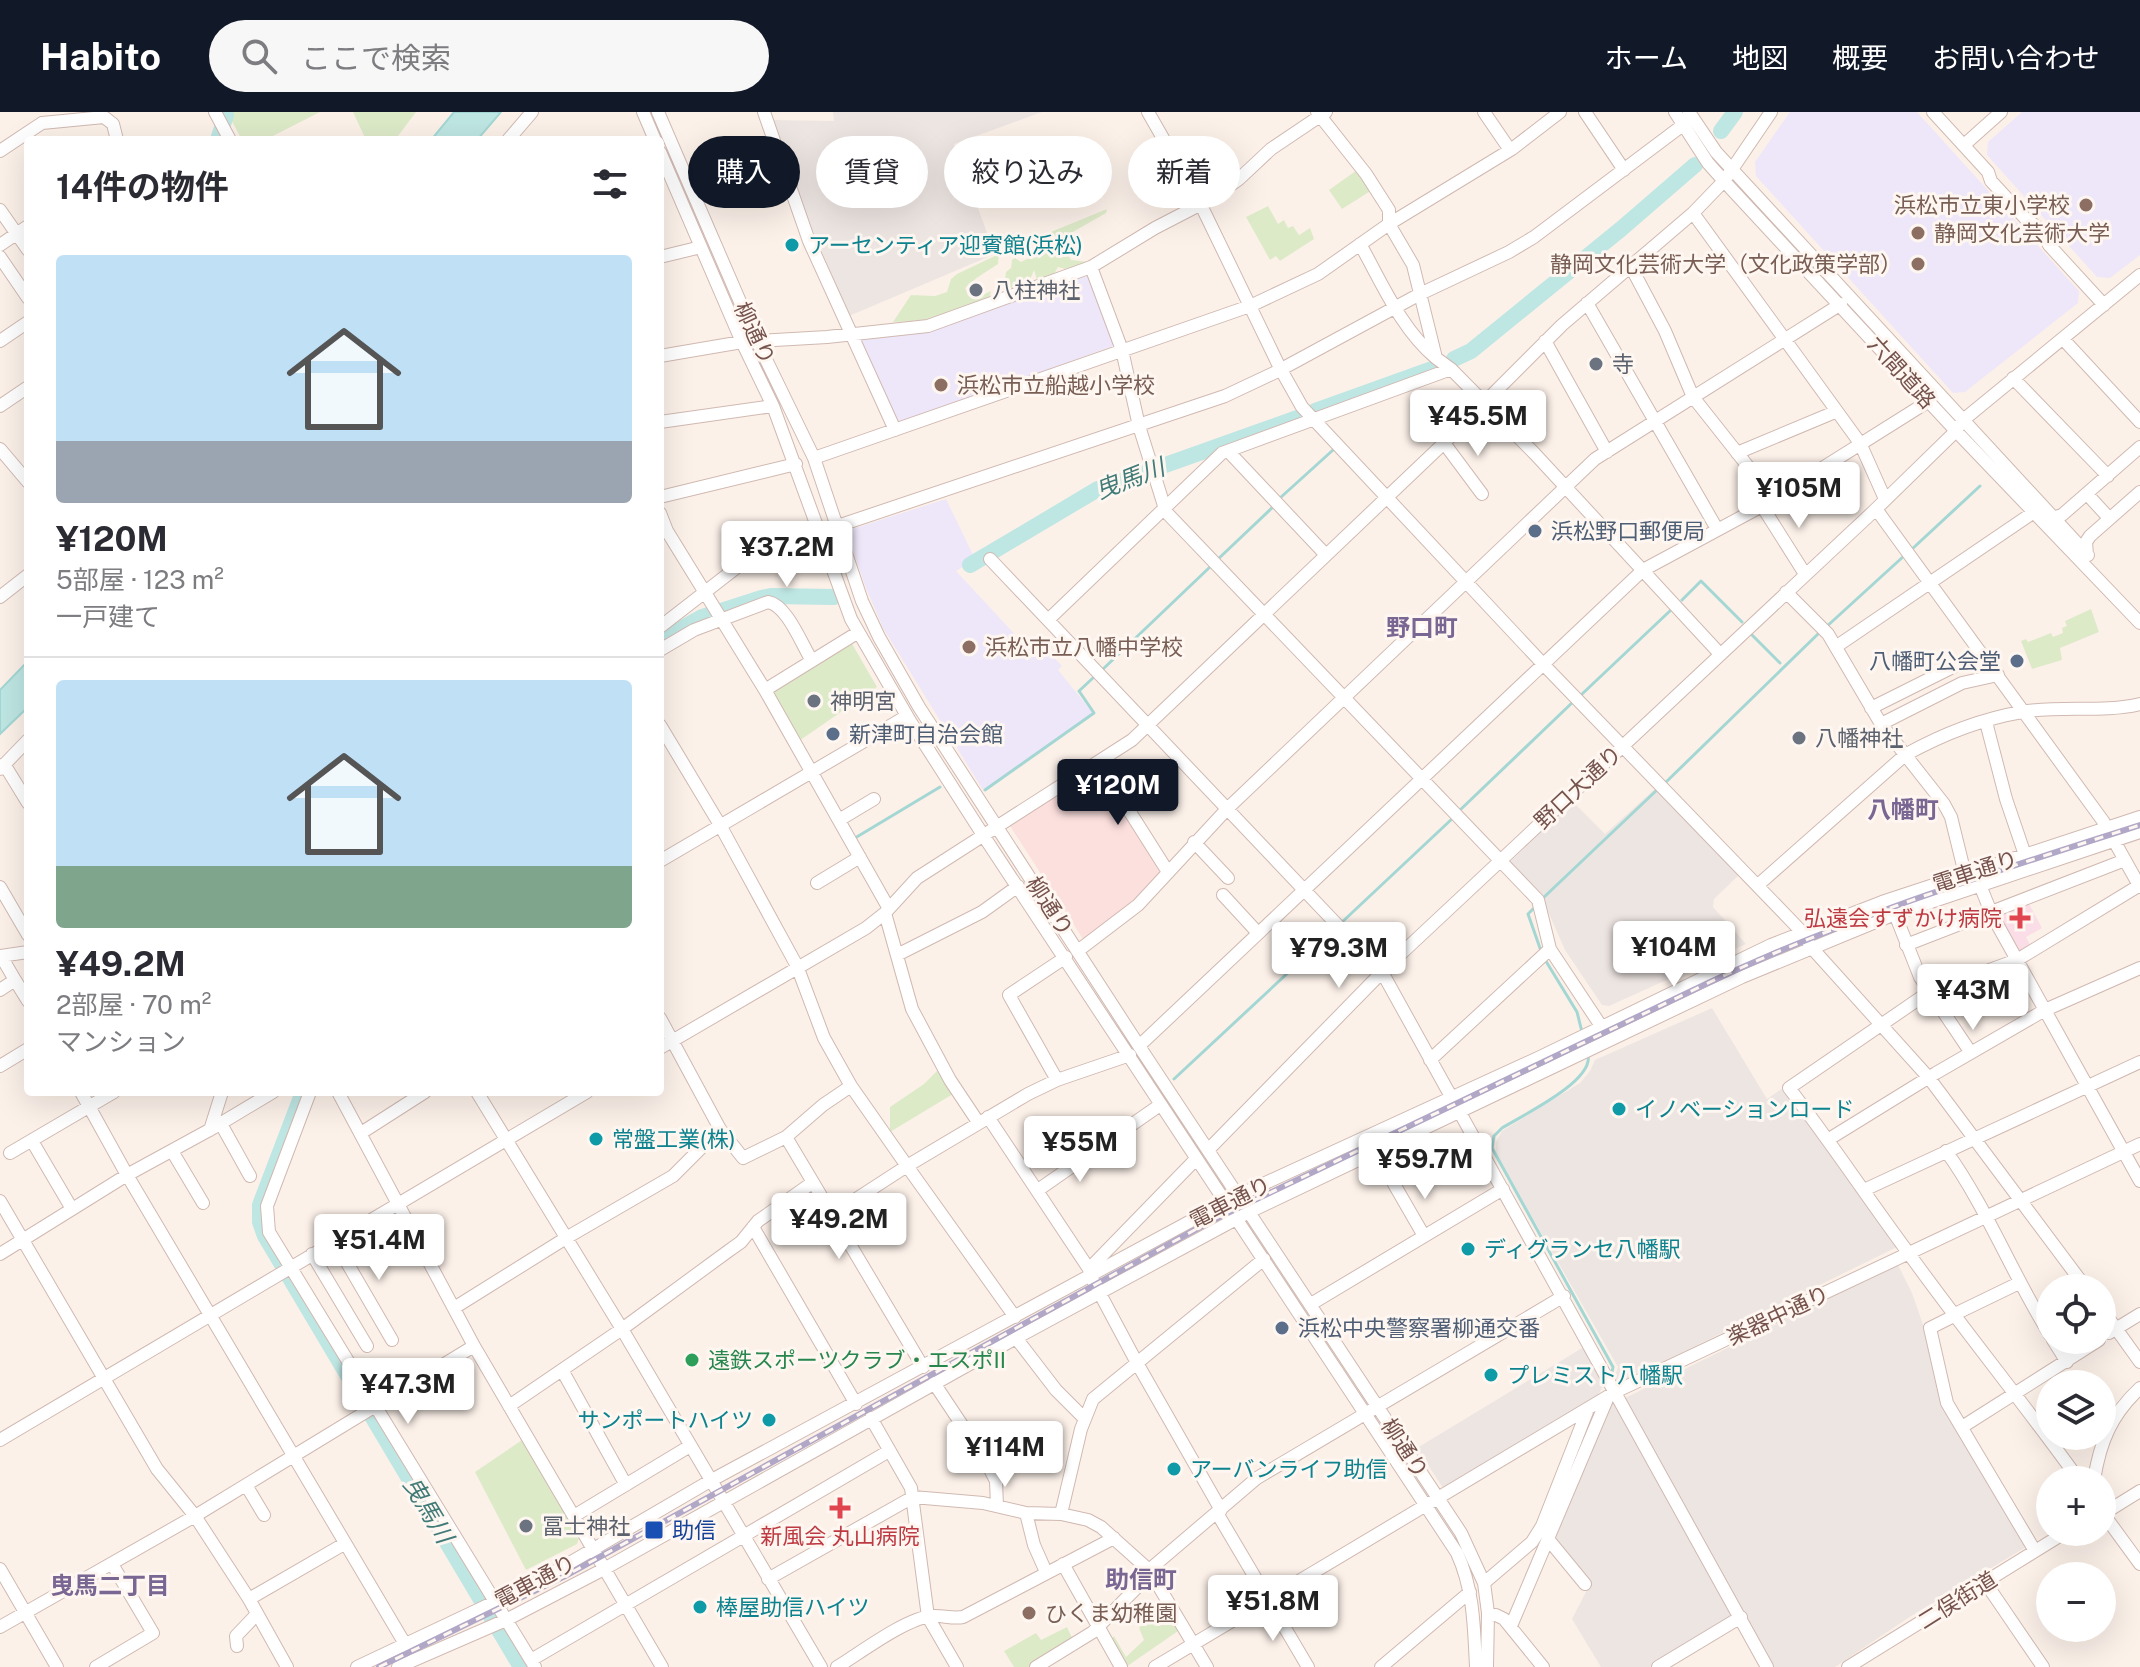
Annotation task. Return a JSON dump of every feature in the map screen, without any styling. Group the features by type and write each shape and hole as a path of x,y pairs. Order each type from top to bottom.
{"street":[{"path":"215,112 228,136"},
{"path":"511,136 532,112"},
{"path":"643,112 653,136"},
{"name":"柳通り","path":"658,112 757,341 814,458 862,601 879,637 919,707 1079,950 1134,1050 1160,1105 1196,1159 1232,1200 1311,1304 1457,1553 1466,1572 1470,1592 1476,1667"},
{"path":"764,112 809,241 895,430"},
{"path":"1148,112 1162,136"},
{"path":"1484,112 1510,150"},
{"path":"814,458 1250,306 1318,274 1389,224 1510,150 1560,112"},
{"path":"1585,112 1624,170"},
{"name":"六間道路","path":"1675,112 1708,163 1728,175 2034,512 2140,623"},
{"name":"六間道路","path":"1689,112 1728,175 1841,304 1929,401 1959,426 2053,518 2140,611"},
{"path":"664,1046 866,928 917,878 1132,740 1486,403 1545,341 1693,213 1728,175 1771,112"},
{"path":"1933,112 1991,175 1991,181 2025,218 2041,230 2049,245 2104,305"},
{"path":"1964,145 2001,112"},
{"path":"1240,178 1271,149 1321,114 1389,210 1389,224 1413,265 1436,358"},
{"path":"0,151 42,123 113,116 116,136"},
{"path":"664,624 754,554 1225,396 1420,294 1509,252 1534,237 1683,125"},
{"name":"柳通り","path":"664,161 773,406 857,633 983,835 1066,957 1208,1150 1232,1200"},
{"path":"664,355 742,342 928,326 1091,267 1191,208"},
{"path":"1202,208 1302,407 1622,747 1802,932 1811,947 1929,1078 2076,1274"},
{"path":"0,210 22,230 0,245"},
{"path":"1693,213 1860,443 1881,504 1908,552 2111,835 2140,885 2017,960 1929,992 1789,1088 1829,1139 1908,1253 2069,1466"},
{"path":"1360,244 1420,344 1486,403 1720,654"},
{"path":"664,256 701,247"},
{"path":"0,257 24,292"},
{"path":"1091,267 1122,350 1139,426 1166,512 1538,900 1550,949 1610,1040"},
{"path":"1631,267 1665,331 1693,397 1773,498"},
{"name":"野口大通り","path":"1208,1150 1382,972 1881,504 1959,426 2140,275"},
{"path":"1587,303 1717,529"},
{"path":"1079,950 1138,905 1227,809 1564,487 1607,452 1841,304"},
{"path":"0,341 24,325"},
{"path":"2063,339 2140,422"},
{"path":"1545,341 1607,452"},
{"path":"1048,620 1222,453 1451,369"},
{"path":"2013,378 2108,476"},
{"path":"0,406 24,390"},
{"path":"833,1214 983,1120 1057,1080 1134,1050 1643,570 1762,506 1929,401"},
{"path":"664,421 773,406"},
{"path":"1737,453 1835,412"},
{"path":"1444,443 1482,494"},
{"path":"2053,518 2062,515 2140,447"},
{"path":"0,449 24,477"},
{"path":"1228,451 1326,555"},
{"path":"664,496 796,464"},
{"path":"2087,494 2109,518"},
{"path":"2087,555 2088,539 2109,518 2138,497"},
{"path":"1762,506 1805,574"},
{"path":"1837,646 2034,512"},
{"path":"664,533 765,690 860,857 886,910 912,1009 950,1080 1038,1190 1090,1272 1219,1512 1308,1667"},
{"path":"990,559 1382,972 1767,1667"},
{"path":"0,597 24,578"},
{"path":"1786,592 1837,646 1881,724 1944,804 1951,817 1965,874"},
{"path":"664,648 718,615 768,602 775,603 783,611 812,661"},
{"path":"765,690 857,633"},
{"path":"1871,708 1981,653"},
{"path":"1881,724 1962,683 1998,675"},
{"path":"1758,885 1905,755 1932,740 2023,712 2139,706"},
{"path":"664,859 907,716"},
{"path":"1986,722 2006,799 2025,855"},
{"path":"664,732 720,825 797,966 824,1038 851,1086 1015,1317"},
{"path":"24,744 2,767 24,797"},
{"path":"1099,763 1168,872"},
{"path":"839,820 874,799"},
{"name":"電車通り","path":"398,1667 499,1623 604,1569 934,1383 1243,1215 1742,977 1895,914 2111,835 2140,817"},
{"name":"電車通り","path":"357,1667 404,1641 537,1582 710,1481 1015,1317 1090,1272 1232,1200 1601,1026 1802,932 2025,855 2111,835 2140,832"},
{"path":"1194,842 1228,878"},
{"path":"817,883 860,857"},
{"path":"1906,945 2125,860"},
{"path":"1980,885 2017,960 2140,1181"},
{"path":"897,955 982,912 1018,886"},
{"path":"0,887 24,928"},
{"path":"1223,895 1258,933"},
{"path":"1895,914 1929,992 1971,1053"},
{"path":"1430,1060 1550,949"},
{"path":"24,953 0,956 24,995"},
{"path":"1057,1080 1009,995 1066,957"},
{"path":"1829,1139 2045,1010 2140,968"},
{"path":"0,990 15,980"},
{"path":"664,1025 720,1129 743,1158 786,1137 851,1086"},
{"path":"0,1066 24,1051"},
{"path":"1864,1190 2140,1062"},
{"path":"83,1096 413,1659"},
{"path":"10,1153 107,1096"},
{"path":"221,1096 215,1127 250,1176"},
{"path":"0,1254 127,1175 266,1096"},
{"path":"308,1096 267,1206 269,1232 287,1269 374,1405 499,1623 533,1663 625,1605 889,1451"},
{"path":"340,1096 474,1346 662,1667"},
{"path":"361,1133 419,1096"},
{"path":"479,1096 622,1329 721,1502 821,1667"},
{"path":"0,1440 580,1096"},
{"path":"1038,1190 1160,1105"},
{"path":"454,1308 673,1176 720,1129"},
{"path":"786,1137 923,1367"},
{"path":"32,1141 72,1209"},
{"name":"楽器中通り","path":"1155,1667 1588,1409 1611,1387 2140,1144"},
{"path":"172,1151 203,1203"},
{"path":"1946,1151 2036,1312"},
{"path":"1090,1272 1196,1159"},
{"path":"509,1406 727,1252 753,1227 812,1183"},
{"path":"1394,1184 1424,1236"},
{"path":"1311,1304 1503,1189"},
{"path":"0,1201 157,1469 195,1516 249,1599 287,1667"},
{"name":"柳通り","path":"1243,1215 1264,1259 1461,1533 1484,1583 1488,1616 1487,1667"},
{"path":"753,1227 856,1404"},
{"path":"335,1242 392,1340"},
{"path":"312,1254 367,1346"},
{"path":"1061,1514 1093,1399 1264,1259"},
{"path":"2019,1283 1930,1328 1944,1396 2035,1551"},
{"path":"1036,1667 1093,1632 1150,1571 1257,1478 1564,1296"},
{"path":"2140,1314 2116,1329 2140,1362"},
{"path":"1016,1338 1056,1390 1085,1419"},
{"path":"0,1627 195,1516 474,1346"},
{"path":"2062,1354 2067,1362"},
{"path":"1962,1427 2079,1354"},
{"path":"562,1370 626,1485"},
{"path":"934,1383 996,1481 997,1506"},
{"path":"1511,1626 1611,1387"},
{"path":"2096,1466 2108,1427 2121,1407 2140,1388"},
{"path":"1484,1583 1532,1542 1537,1534 1588,1409"},
{"path":"871,1418 913,1497 928,1617 957,1667"},
{"path":"574,1516 690,1446"},
{"path":"246,1485 264,1515"},
{"path":"2116,1505 2140,1491"},
{"path":"768,1579 913,1497 997,1506 1026,1513 1061,1514 1088,1520 1101,1527 1150,1571 1207,1667"},
{"path":"1026,1513 1034,1545 1046,1572"},
{"path":"2116,1531 2140,1564"},
{"path":"837,1667 897,1630 928,1617 963,1617 1114,1538"},
{"path":"1548,1539 1585,1584"},
{"path":"249,1599 344,1544"},
{"name":"二俣街道","path":"1848,1667 1866,1662 2043,1546"},
{"path":"96,1667 153,1633 112,1564"},
{"path":"1063,1564 1121,1667"},
{"path":"0,1569 57,1667"},
{"path":"1985,1582 2043,1667"},
{"path":"1381,1667 1470,1592"},
{"path":"237,1646 236,1636 257,1614"},
{"path":"1488,1616 1499,1616 1511,1626 1543,1667"},
{"path":"1661,1666 1741,1617"}],"shaded area":[{"path":"833,112 1042,112 976,136 944,136 944,208 978,208 995,254 849,316 800,201 800,136 777,136 772,120 834,121"},
{"name":"静岡文化芸術大学","path":"1790,112 1917,112 2079,291 2078,303 1965,392 1953,393 1756,176 1755,162"},
{"name":"浜松市立東小学校","path":"2022,112 2140,112 2140,255 2110,278 2097,277 1987,155 1988,142"},
{"name":"浜松市立船越小学校","path":"1086,274 1091,277 1114,340 1113,346 895,425 859,339"},
{"name":"浜松市立八幡中学校","path":"946,499 975,559 956,571 1020,640 1034,637 1062,666 1058,670 1093,713 983,790 883,628 846,531"},
{"path":"1098,769 1164,872 1125,911 1083,939 1010,826"},
{"path":"1657,787 1741,873 1714,899 1713,907 1746,944 1609,1006 1602,1005 1565,950 1543,900 1509,863 1573,802 1605,834"},
{"path":"2028,902 2042,928 2026,937 2030,945 2019,951 1999,915"},
{"path":"1712,1008 1767,1099 1783,1088 1897,1247 1620,1383 1614,1379 1618,1367 1496,1154 1496,1142 1502,1131 1580,1083 1595,1060"},
{"path":"1898,1265 1912,1293 1928,1339 1941,1402 2026,1547 1908,1618 1835,1667 1772,1667 1625,1398"},
{"path":"1587,1345 1606,1379 1596,1400 1445,1491 1417,1448"},
{"path":"1616,1402 1732,1616 1650,1667 1601,1667 1572,1619 1589,1586 1552,1539 1610,1404"}],"green space":[{"path":"227,112 320,112 273,136 240,136"},
{"path":"353,112 416,112 398,136 364,136"},
{"path":"1357,170 1370,188 1369,192 1342,209 1329,190"},
{"path":"1268,206 1278,224 1284,220 1288,228 1293,226 1299,235 1310,228 1314,239 1280,261 1276,256 1270,260 1246,217"},
{"path":"1107,209 1106,213 1066,236 1065,249 1071,260 1089,262 1065,269 1058,267 1053,276 1037,280 1034,270 1027,287 1008,294 1004,286 1012,260 1015,258 1021,262 1041,252 1036,238"},
{"path":"999,254 998,264 965,288 969,295 978,297 991,291 990,296 968,308 943,316 893,322 911,295 935,296 947,292 951,279 957,274"},
{"path":"2091,609 2099,632 2060,648 2062,660 2032,669 2021,641 2063,633 2062,628 2067,626 2065,621"},
{"path":"851,642 877,687 799,741 770,692"},
{"path":"939,1069 953,1094 890,1132 890,1107 924,1084"},
{"path":"525,1438 579,1538 577,1544 526,1570 475,1472"},
{"path":"1162,1600 1181,1629 1126,1667 1110,1640 1114,1636 1126,1657 1144,1640 1139,1628"},
{"path":"1067,1627 1074,1642 1029,1667 1014,1667 1004,1651 1036,1633 1041,1640"}],"water":[{"path":"454,112 501,112 480,136 434,136"},
{"path":"24,665 24,711 0,734 0,690"}],"waterway":[{"path":"219,136 226,115 224,112"},
{"name":"曳馬川","path":"1721,131 1735,112"},
{"name":"曳馬川","path":"1454,359 1471,351 1695,165"},
{"name":"曳馬川","path":"1315,411 1432,369"},
{"name":"曳馬川","path":"970,565 1098,489 1300,417"},
{"path":"1280,498 1333,450"},
{"path":"1911,550 1980,486"},
{"path":"1216,561 1274,506"},
{"path":"1825,628 1905,555"},
{"path":"1102,670 1211,566"},
{"path":"1682,600 1701,581 1742,622"},
{"name":"曳馬川","path":"664,639 702,617 761,598 834,597"},
{"path":"1581,695 1672,609"},
{"path":"1664,784 1819,633"},
{"path":"1752,635 1780,663"},
{"path":"985,790 1094,713 1079,691 1094,677"},
{"path":"1459,811 1575,700"},
{"path":"855,838 940,787"},
{"path":"1542,899 1658,789"},
{"path":"1340,924 1454,817"},
{"path":"1534,908 1528,914 1541,951"},
{"path":"1174,1079 1335,929"},
{"path":"1544,958 1577,1012 1582,1032"},
{"path":"1588,1055 1587,1065 1580,1076 1555,1096 1502,1128 1494,1136 1492,1148 1613,1367 1611,1378"},
{"name":"曳馬川","path":"301,1096 260,1205 260,1222 265,1236 521,1667"}],"railway":[{"path":"379,1667 565,1576 1211,1221 1708,983 1867,916 2140,825"}],"place":[{"name":"浜松市立東小学校","path":"2086,205"},
{"name":"静岡文化芸術大学","path":"1918,233"},
{"name":"アーセンティア迎賓館(浜松)","path":"792,245"},
{"name":"静岡文化芸術大学（文化政策学部）","path":"1918,264"},
{"name":"八柱神社","path":"976,290"},
{"name":"寺","path":"1596,364"},
{"name":"浜松市立船越小学校","path":"941,385"},
{"name":"浜松野口郵便局","path":"1535,531"},
{"name":"浜松市立八幡中学校","path":"969,647"},
{"name":"八幡町公会堂","path":"2017,661"},
{"name":"神明宮","path":"814,701"},
{"name":"新津町自治会館","path":"833,734"},
{"name":"八幡神社","path":"1799,738"},
{"name":"弘遠会すずかけ病院","path":"2020,918"},
{"name":"イノベーションロード","path":"1619,1109"},
{"name":"常盤工業(株)","path":"596,1139"},
{"name":"ディグランセ八幡駅","path":"1468,1249"},
{"name":"浜松中央警察署柳通交番","path":"1282,1328"},
{"name":"遠鉄スポーツクラブ・エスポII","path":"692,1360"},
{"name":"プレミスト八幡駅","path":"1491,1375"},
{"name":"サンポートハイツ","path":"769,1420"},
{"name":"アーバンライフ助信","path":"1174,1469"},
{"name":"新風会 丸山病院","path":"840,1508"},
{"name":"冨士神社","path":"526,1526"},
{"name":"助信","path":"654,1530"},
{"name":"棒屋助信ハイツ","path":"700,1607"},
{"name":"ひくま幼稚園","path":"1029,1613"}],"district":[{"name":"野口町","path":"1422,628"},
{"name":"八幡町","path":"1903,810"},
{"name":"助信町","path":"1141,1580"},
{"name":"曳馬二丁目","path":"110,1586"}]}
